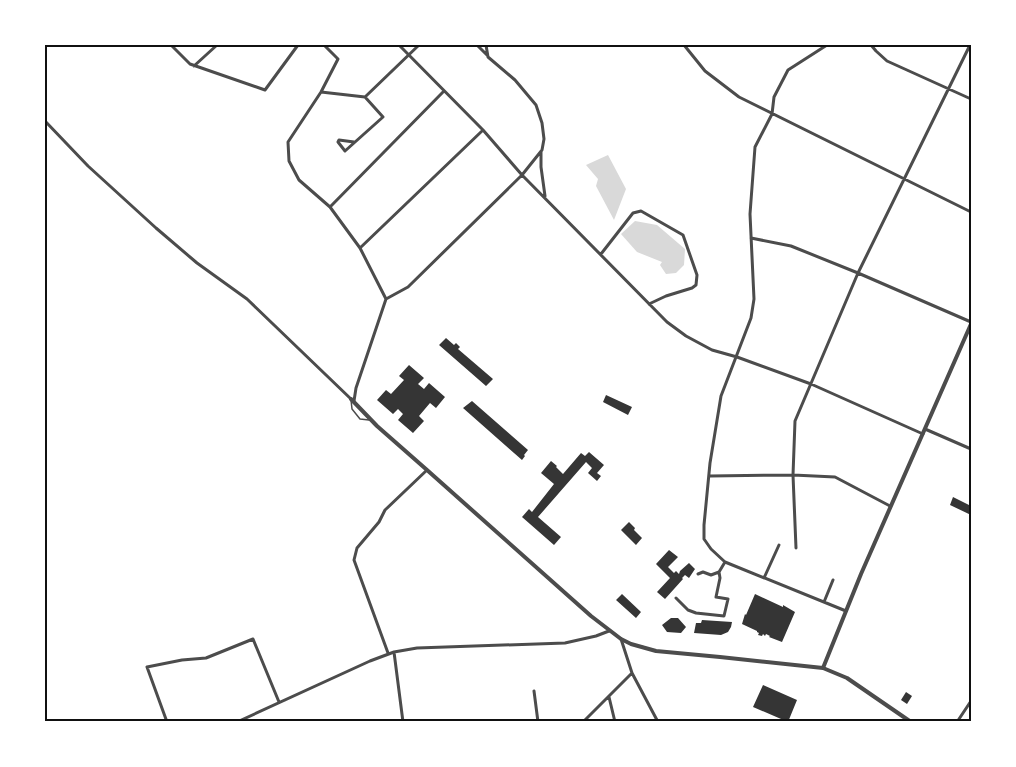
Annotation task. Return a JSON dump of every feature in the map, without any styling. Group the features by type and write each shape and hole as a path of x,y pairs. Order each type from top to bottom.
{"street":[{"path":"171,45 189,64 265,90 298,45"},
{"path":"194,66 217,45"},
{"path":"324,45 338,59 321,92 288,142 289,161 299,180 330,207 360,248 386,299"},
{"path":"399,45 649,304 667,322 686,336 712,350 811,384 971,449"},
{"path":"365,97 419,45"},
{"path":"477,45 515,80 536,105 544,139 541,167 545,198"},
{"path":"486,45 488,57"},
{"path":"684,45 705,71 739,97 971,212"},
{"path":"827,45 788,70 774,97 772,114 755,147 750,214 754,299 751,318 721,396 710,463 704,539 725,562 846,611"},
{"path":"872,45 887,62 971,99"},
{"path":"795,548 793,475 795,421 858,273 970,45"},
{"path":"330,207 444,91"},
{"path":"321,92 365,97 383,117 345,151 338,142 339,140 354,142"},
{"path":"45,121 88,166 156,228 197,263 247,299 401,448 609,631 632,644 656,651 823,668 847,678 911,722"},
{"path":"360,248 483,130"},
{"path":"353,400 386,299 408,287 522,175 542,150"},
{"path":"601,254 636,212 641,212 683,235 697,275 696,285 649,304"},
{"path":"751,238 792,246 971,323 890,506 823,668"},
{"path":"388,654 354,561 357,548 379,522 385,510 427,470"},
{"path":"710,476 835,477 890,506"},
{"path":"764,578 779,545"},
{"path":"676,598 688,610 696,613 724,616 728,599 716,597 719,572 725,562"},
{"path":"698,574 719,572"},
{"path":"824,602 833,580"},
{"path":"237,722 394,652 417,648 565,643 609,631"},
{"path":"167,722 147,668 206,657 253,639 279,702"},
{"path":"621,639 632,674 658,722"},
{"path":"394,652 403,722"},
{"path":"583,722 632,674"},
{"path":"534,691 538,722"},
{"path":"609,697 615,722"},
{"path":"957,722 971,701"}],"shaded area":[{"path":"608,155 626,189 614,220 596,186 598,179 586,165"},
{"path":"635,221 657,225 685,249 684,265 676,273 666,274 660,265 662,262 637,252 621,234"}],"building":[{"path":"446,338 454,345 456,343 460,347 458,349 493,379 486,386 439,345"},
{"path":"409,365 424,378 418,384 424,389 429,383 445,397 436,408 430,403 419,416 424,421 413,433 398,420 403,414 398,409 393,414 377,400 386,390 391,394 404,380 399,376"},
{"path":"606,395 632,407 628,415 603,402"},
{"path":"472,401 528,450 522,460 463,408"},
{"path":"589,452 604,465 597,473 601,476 597,481 588,473 592,468 586,462 538,517 561,537 554,545 522,517 529,509 532,512 554,484 541,473 551,461 563,474 581,453 585,456"},
{"path":"953,497 971,506 971,515 950,505"},
{"path":"629,522 642,538 636,545 621,530"},
{"path":"669,550 678,557 668,567 674,573 676,571 679,574 689,563 695,569 689,578 685,575 682,578 665,599 657,592 670,578 656,564"},
{"path":"622,594 641,612 636,618 616,600"},
{"path":"755,594 795,612 782,642 766,634 765,636 758,635 757,631 742,624"},
{"path":"671,618 678,618 686,627 681,633 667,632 662,625"},
{"path":"702,620 732,622 728,632 721,635 694,633 696,623 701,623"},
{"path":"763,685 797,700 788,722 753,707"},
{"path":"906,692 912,696 907,704 901,700"}]}
